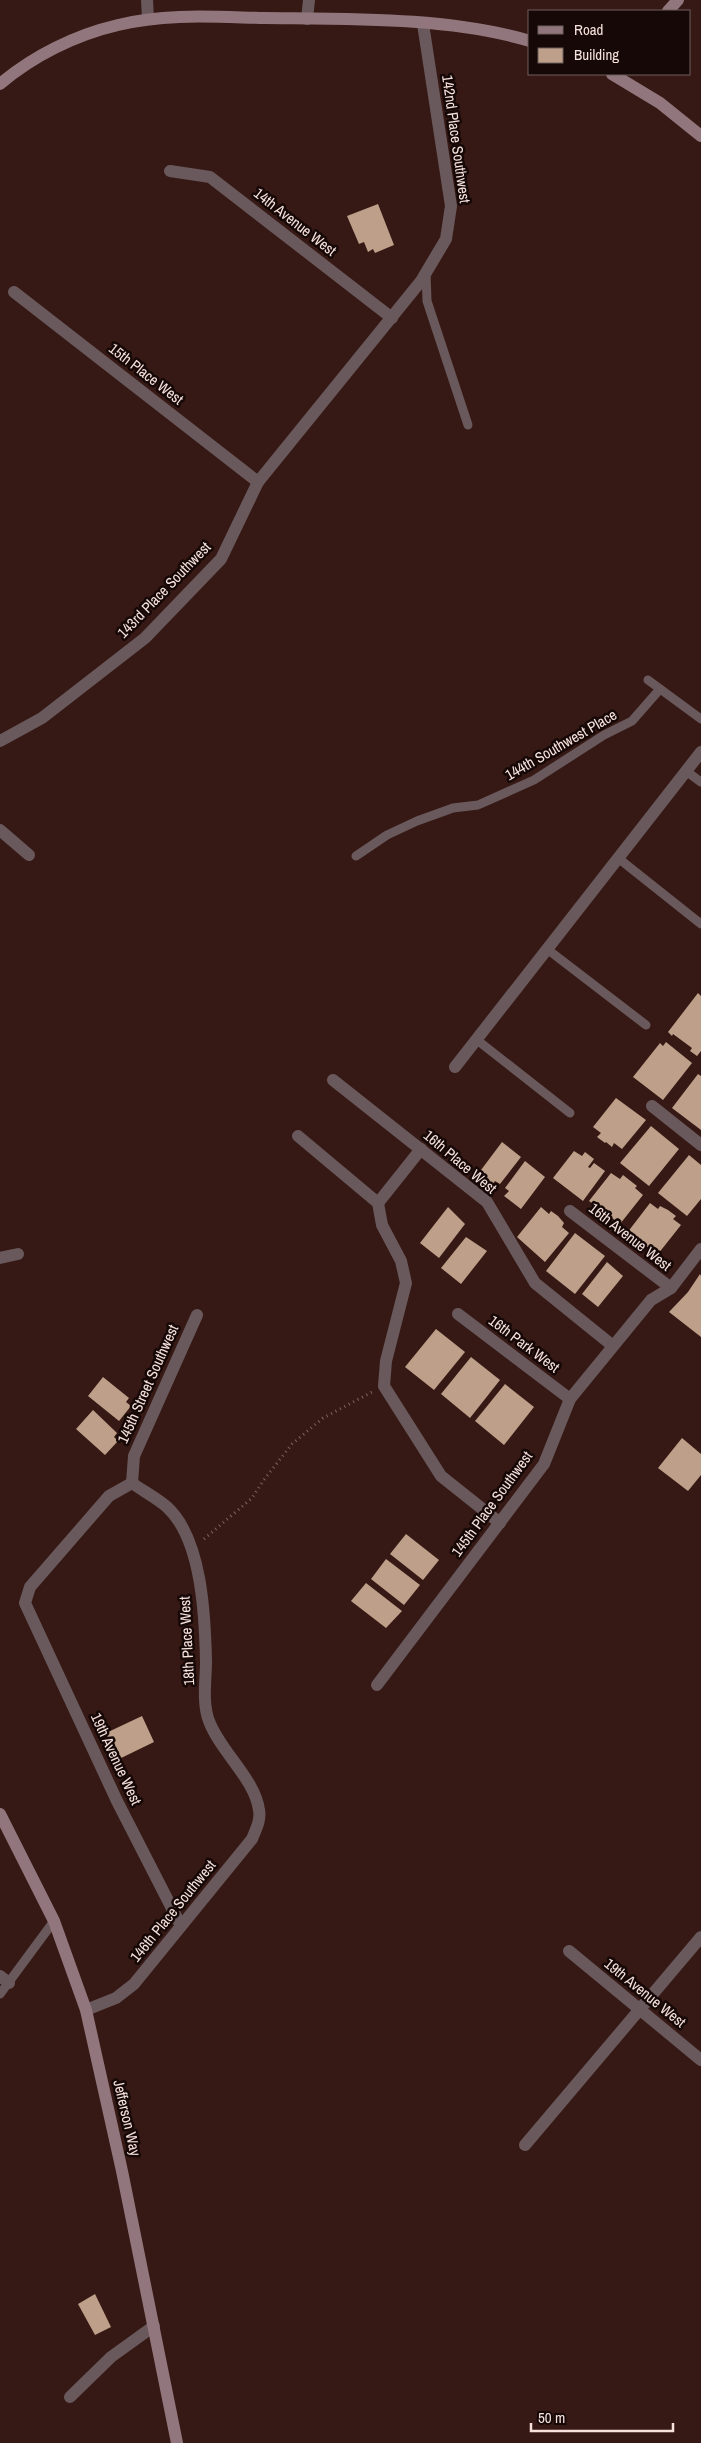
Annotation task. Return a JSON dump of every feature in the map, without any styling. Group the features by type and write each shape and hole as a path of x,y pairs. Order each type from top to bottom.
{"street":[{"path":"147,0 148,19"},
{"path":"307,19 310,0"},
{"path":"669,10 678,0"},
{"path":"0,84 32,61 64,44 117,25 148,19 182,17 307,19 423,24 478,30 528,41"},
{"name":"142nd Place Southwest","path":"423,24 451,206 446,239 424,276"},
{"path":"616,75 660,104 701,136"},
{"name":"14th Avenue West","path":"170,171 210,177 392,318"},
{"name":"143rd Place Southwest","path":"0,740 42,718 145,638 221,559 258,482 424,276"},
{"name":"15th Place West","path":"14,292 258,482"},
{"path":"455,1067 701,752"},
{"path":"0,830 29,855"},
{"name":"16th Place West","path":"332,1080 487,1202 535,1283 613,1346"},
{"path":"652,1106 701,1145"},
{"path":"298,1136 378,1203 382,1225 401,1261 406,1283 386,1361 384,1386 441,1476 500,1522"},
{"path":"378,1203 420,1149"},
{"name":"16th Avenue West","path":"570,1211 671,1288"},
{"name":"145th Place Southwest","path":"376,1685 544,1464 570,1399 651,1300 671,1288 701,1249"},
{"path":"0,1258 18,1254"},
{"name":"16th Park West","path":"458,1314 570,1399"},
{"name":"145th Street Southwest","path":"132,1483 134,1456 197,1315"},
{"name":"18th Place West","path":"132,1483 167,1507 189,1540 200,1580 206,1650 206,1707 209,1722 252,1791 259,1809"},
{"name":"19th Avenue West","path":"132,1483 109,1496 30,1588 25,1604 117,1801 181,1926"},
{"name":"146th Place Southwest","path":"86,2010 116,1998 134,1984 252,1839 259,1823 259,1809"},
{"name":"Jefferson Way","path":"0,1814 54,1921 86,2010 122,2171 178,2443"},
{"path":"525,2144 641,2010 701,1937"},
{"name":"19th Avenue West","path":"569,1951 701,2060"},
{"path":"70,2397 111,2357 154,2326"}],"lane":[{"path":"424,276 427,301 468,425"},
{"path":"648,680 701,719"},
{"name":"144th Southwest Place","path":"356,856 387,835 417,821 453,808 478,805 534,780 604,735 632,721 660,689"},
{"path":"686,771 701,782"},
{"path":"618,858 701,924"},
{"path":"547,948 646,1025"},
{"path":"476,1040 570,1113"},
{"path":"0,1994 5,1980 54,1921"}],"path":[{"path":"192,1549 252,1498 292,1444 323,1418 384,1386"}],"building":[{"path":"378,204 394,245 375,253 373,249 368,252 364,242 359,244 347,216"},
{"path":"698,993 701,996 701,1051 697,1056 690,1051 692,1048 668,1032"},
{"path":"666,1042 692,1063 663,1100 633,1077 660,1043 663,1046"},
{"path":"698,1074 701,1076 701,1130 672,1108"},
{"path":"616,1098 646,1120 622,1149 614,1143 612,1147 597,1137 601,1133 593,1127"},
{"path":"651,1126 679,1149 649,1186 620,1163"},
{"path":"502,1142 521,1157 500,1184 495,1181 492,1185 478,1174"},
{"path":"574,1151 582,1156 585,1152 594,1159 588,1167 590,1168 594,1163 605,1171 583,1201 553,1178"},
{"path":"689,1155 701,1165 701,1199 687,1216 658,1193"},
{"path":"525,1161 545,1177 521,1209 504,1196 509,1191 505,1188"},
{"path":"611,1173 620,1179 623,1175 637,1186 635,1188 643,1195 620,1224 589,1201"},
{"path":"650,1203 658,1209 660,1206 668,1210 676,1216 673,1219 681,1225 658,1254 627,1233"},
{"path":"448,1207 465,1224 439,1258 420,1243"},
{"path":"541,1207 549,1214 551,1211 558,1216 564,1223 562,1227 569,1233 545,1262 517,1237"},
{"path":"575,1233 605,1256 575,1294 546,1271"},
{"path":"466,1237 487,1251 461,1284 441,1268"},
{"path":"607,1262 623,1276 598,1307 582,1294"},
{"path":"700,1274 701,1337 669,1312 688,1292"},
{"path":"436,1329 465,1352 434,1390 405,1367"},
{"path":"471,1357 500,1380 470,1418 441,1394"},
{"path":"103,1377 129,1398 126,1402 131,1406 119,1421 88,1396"},
{"path":"505,1384 534,1407 504,1445 475,1421"},
{"path":"93,1410 117,1433 114,1437 118,1441 105,1455 76,1429"},
{"path":"682,1438 701,1454 701,1475 688,1491 658,1468"},
{"path":"406,1534 439,1560 423,1580 390,1554"},
{"path":"386,1559 420,1585 404,1605 371,1579"},
{"path":"366,1583 402,1611 386,1628 351,1601"},
{"path":"142,1716 154,1742 115,1761 109,1750 113,1748 106,1733"},
{"path":"95,2294 111,2327 95,2335 78,2304"}]}
